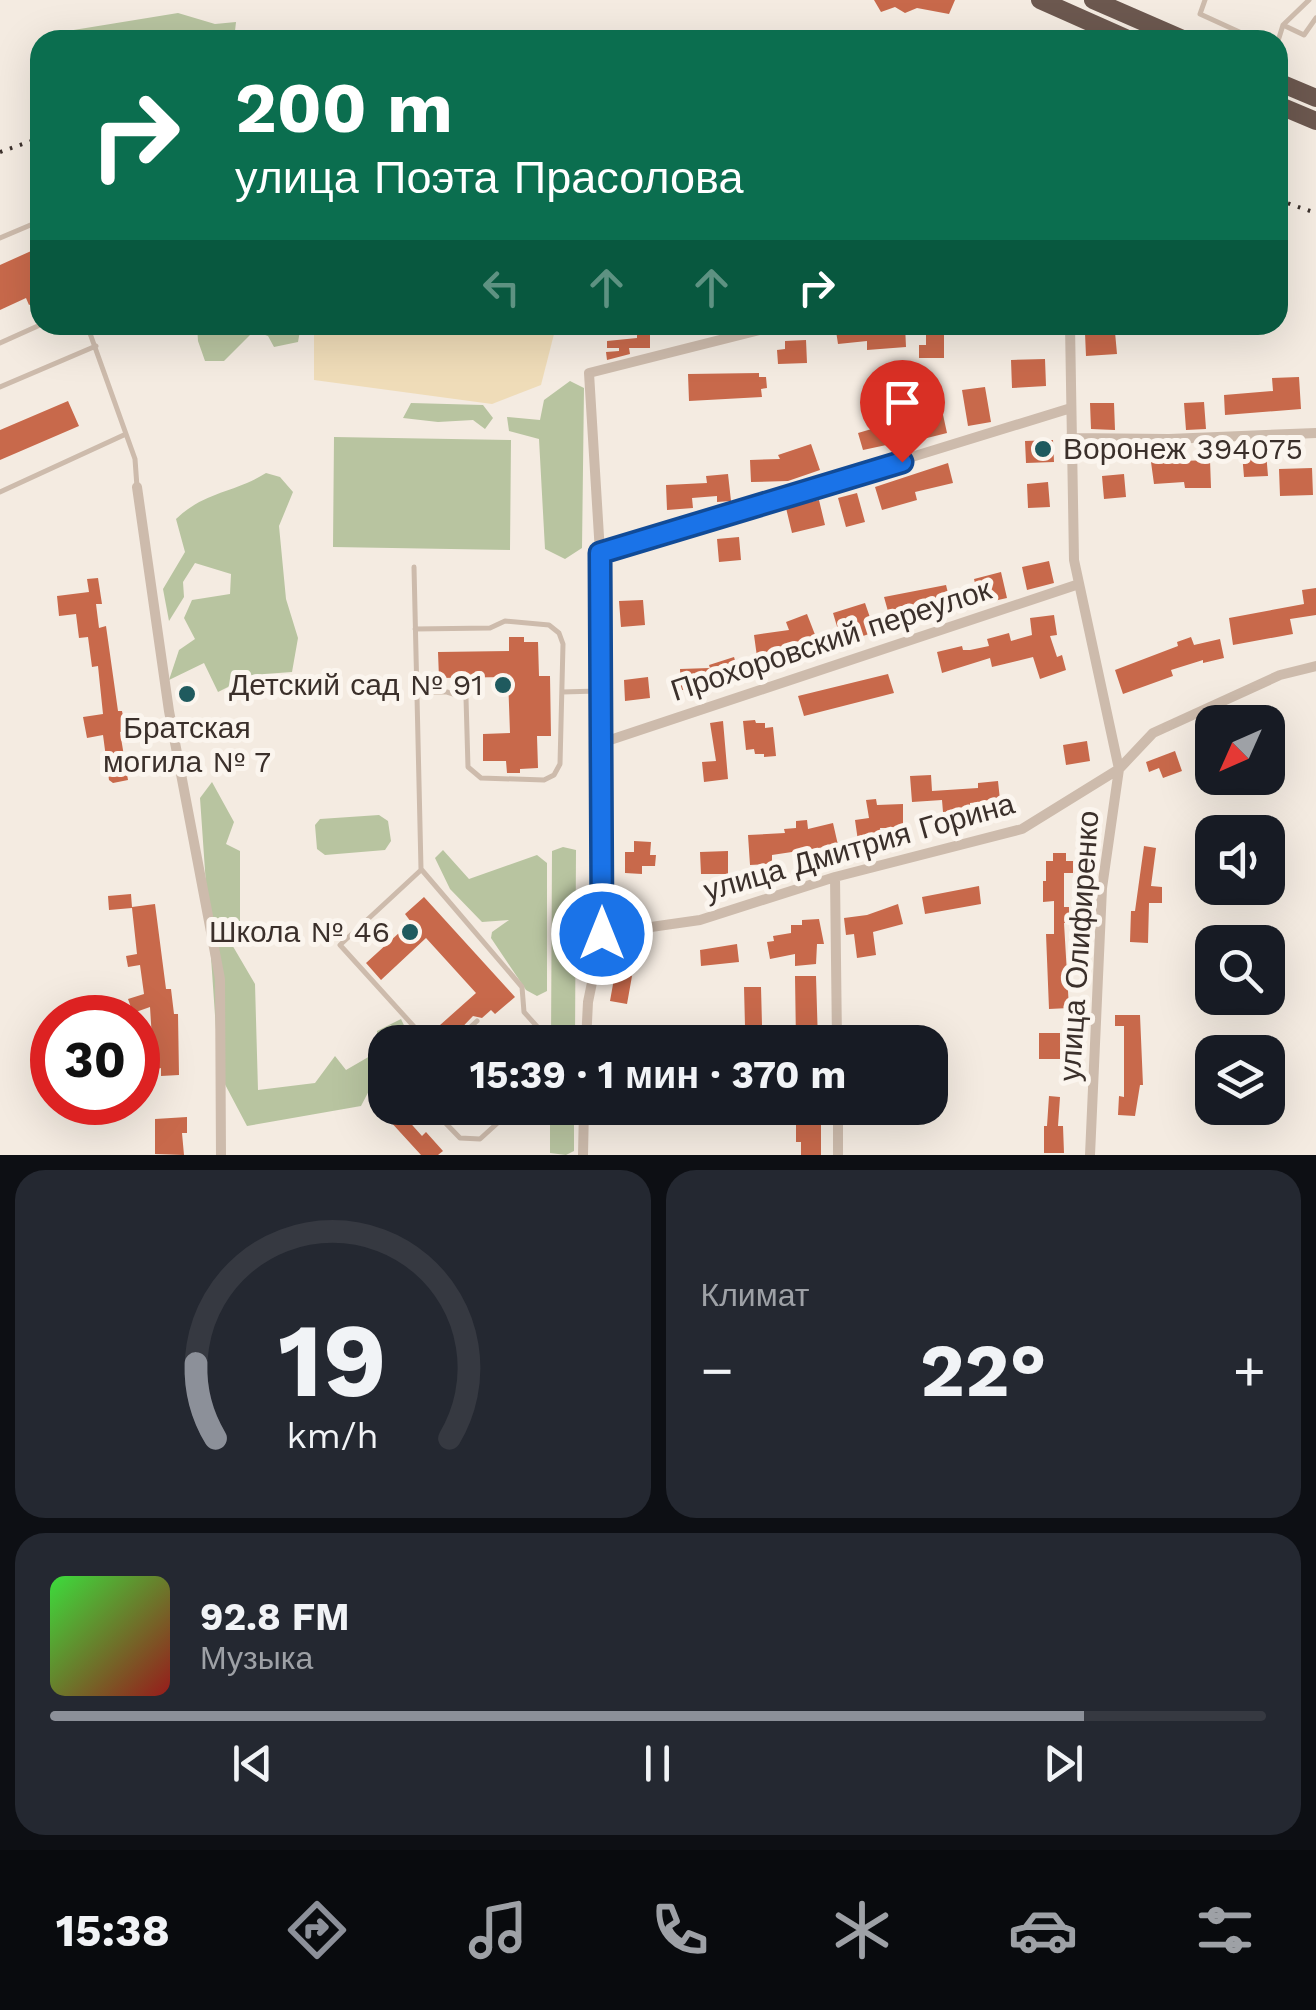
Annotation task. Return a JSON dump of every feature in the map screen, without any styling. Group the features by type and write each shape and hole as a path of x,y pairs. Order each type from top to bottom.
{"highway":[{"path":"1040,0 1107,30"},
{"path":"1094,0 1162,30"},
{"path":"1288,86 1316,98"},
{"path":"1288,109 1316,121"}],"street":[{"path":"587,1025 602,934 600,553 589,373 739,335"},
{"name":"улица Олифиренко","path":"1070,335 1069,438 1076,585 1119,769 1102,888 1090,1155"},
{"path":"600,553 1071,408"},
{"path":"1069,438 1170,439 1316,433"},
{"path":"136,487 168,711 220,980 221,1155"},
{"name":"Прохоровский переулок","path":"602,743 1076,585"},
{"name":"улица Дмитрия Горина","path":"602,934 700,920 835,877 1022,829 1119,769 1153,732 1280,674 1316,666"},
{"path":"835,877 838,1025"},
{"path":"582,1155 583,1125"},
{"path":"838,1125 838,1155"}],"lane":[{"path":"1023,0 1062,10"},
{"path":"1205,0 1200,14 1234,30"},
{"path":"1281,30 1309,0"},
{"path":"1283,25 1304,35 1316,18"},
{"path":"0,238 30,225"},
{"path":"0,343 30,330"},
{"path":"91,335 136,459 136,487"},
{"path":"0,387 96,346"},
{"path":"0,492 126,434"},
{"path":"414,567 421,869 522,987 524,1012 536,1025"},
{"path":"415,629 490,628 504,622 550,625 559,633 563,644 560,764 554,775 544,780 481,778 473,774 468,768 466,698 446,692 417,692"},
{"path":"562,692 601,691"},
{"path":"413,1025 340,945 421,869"},
{"path":"473,1025 477,1021"},
{"path":"447,1125 460,1138 480,1139 495,1125"}],"green space":[{"path":"178,13 215,24 236,22 235,30 74,30"},
{"path":"198,335 250,335 224,361 205,361"},
{"path":"299,335 298,342 274,347 268,336"},
{"path":"570,381 584,388 582,548 565,559 545,549 539,439 509,431 507,417 540,420 544,400"},
{"path":"411,403 483,405 493,418 485,429 473,420 403,418"},
{"path":"334,437 511,440 510,550 333,547"},
{"path":"266,473 280,477 293,492 279,526 286,599 298,638 292,672 252,675 218,692 204,663 169,680 179,650 195,639 184,618 192,600 230,594 231,574 195,563 183,582 184,597 169,621 163,589 185,552 176,519 209,497"},
{"path":"212,782 234,822 226,844 240,851 240,923 231,943 255,984 258,1090 315,1083 335,1056 346,1070 368,1057 368,1093 361,1106 247,1126 219,1073 200,798"},
{"path":"379,815 388,821 391,841 385,850 325,855 317,849 315,825 320,819"},
{"path":"563,847 576,850 575,1025 551,1025 552,851"},
{"path":"443,850 469,879 537,855 547,863 547,991 537,996 526,990 491,938 492,932 509,920 482,922 450,889 435,858"},
{"path":"550,1125 574,1125 574,1151 566,1155 550,1153"}],"sand":[{"path":"314,335 554,335 541,385 492,404 314,380"}],"building":[{"path":"874,0 955,0 949,14 917,8 905,13 895,7 881,12"},
{"path":"30,252 30,305 26,298 0,310 0,265"},
{"path":"650,335 650,348 629,348 630,354 607,360 606,352 619,348 607,348 607,341"},
{"path":"837,335 905,335 906,347 867,350 867,341 838,344"},
{"path":"926,335 944,335 944,358 919,358 919,345 926,345"},
{"path":"1085,335 1115,335 1117,354 1086,356"},
{"path":"806,340 807,363 778,364 777,350 785,349 785,341"},
{"path":"1045,359 1046,386 1012,388 1011,360"},
{"path":"759,373 759,377 766,377 767,388 761,389 762,397 689,401 688,374"},
{"path":"1299,377 1301,409 1225,415 1224,395 1273,391 1272,378"},
{"path":"985,387 991,422 968,426 962,390"},
{"path":"68,401 79,426 0,460 0,430"},
{"path":"940,401 947,433 927,438 919,405"},
{"path":"1204,402 1206,429 1186,430 1184,403"},
{"path":"1090,403 1114,403 1115,430 1091,429"},
{"path":"899,413 905,441 863,450 858,433 875,428 873,419"},
{"path":"1053,440 1054,462 1026,463 1025,441"},
{"path":"811,444 820,470 788,481 751,482 750,460 780,459 778,455"},
{"path":"1266,452 1268,476 1244,477 1242,453"},
{"path":"1210,460 1211,488 1185,488 1184,482 1154,484 1151,462"},
{"path":"948,463 953,483 915,492 917,500 882,510 875,487"},
{"path":"1312,468 1313,495 1280,496 1279,469"},
{"path":"728,474 731,501 717,502 717,496 692,498 693,508 667,510 666,485 707,483 706,476"},
{"path":"1124,474 1126,497 1104,499 1102,476"},
{"path":"1048,482 1050,507 1028,508 1027,484"},
{"path":"857,493 865,522 846,527 838,498"},
{"path":"819,500 825,525 792,533 786,508"},
{"path":"739,537 741,560 719,562 717,539"},
{"path":"1049,561 1054,583 1027,590 1022,567"},
{"path":"1001,572 1007,598 980,604 974,579"},
{"path":"98,578 102,604 96,604 99,628 106,626 118,711 122,711 126,731 120,732 128,780 113,783 109,780 103,735 87,738 83,717 103,714 98,666 92,667 88,637 79,638 76,614 59,616 57,596 89,592 87,579"},
{"path":"946,585 951,605 891,622 884,597"},
{"path":"1316,588 1316,615 1290,619 1293,634 1233,645 1229,618 1304,604 1302,590"},
{"path":"643,600 645,625 621,627 619,601"},
{"path":"865,603 875,632 842,643 833,613"},
{"path":"807,614 819,645 787,660 758,664 754,635 789,630 786,622"},
{"path":"1054,615 1057,635 1050,636 1066,670 1040,679 1033,657 992,667 990,658 942,673 937,652 962,646 963,650 970,650 989,646 987,639 1009,633 1011,641 1032,635 1030,618"},
{"path":"509,637 538,642 539,676 550,676 551,736 537,736 538,768 520,769 520,773 507,773 506,761 483,761 483,734 510,733 508,677 439,678 438,652 509,651"},
{"path":"1191,637 1194,645 1220,639 1224,658 1171,670 1173,676 1123,694 1115,670 1178,646 1177,642"},
{"path":"734,657 740,677 681,690 680,669 710,668 709,665"},
{"path":"888,674 894,693 804,716 798,696"},
{"path":"648,677 650,698 625,701 624,680"},
{"path":"723,721 728,779 704,782 702,762 716,761 710,723"},
{"path":"743,721 765,723 765,728 773,727 776,756 764,757 755,754 754,749 746,750"},
{"path":"1087,741 1090,761 1066,765 1063,745"},
{"path":"1175,751 1182,771 1163,778 1159,768 1149,772 1146,762"},
{"path":"931,775 932,791 978,788 978,783 998,781 1000,800 970,803 970,810 943,812 942,800 912,802 910,776"},
{"path":"876,799 877,805 903,804 903,828 880,828 881,838 858,841 855,820 869,818 866,800"},
{"path":"807,820 808,829 833,823 838,845 772,855 772,864 750,865 748,835 785,833 784,829 796,828 796,821"},
{"path":"634,841 651,842 650,855 656,855 655,866 642,866 642,874 625,873 625,852 634,852"},
{"path":"1144,846 1156,848 1151,886 1162,887 1162,903 1149,903 1148,943 1130,942 1131,911 1135,911"},
{"path":"728,851 728,874 701,874 700,852"},
{"path":"1053,853 1066,853 1066,861 1073,861 1073,873 1064,873 1064,907 1069,907 1069,923 1064,923 1069,1008 1049,1009 1046,934 1054,934 1054,901 1043,902 1043,881 1046,861 1053,861"},
{"path":"979,886 981,904 925,914 922,897"},
{"path":"131,894 132,907 155,904 166,989 171,989 174,1014 178,1014 179,1075 161,1076 160,995 141,995 144,994 140,965 128,967 126,956 137,954 132,908 109,910 108,896"},
{"path":"424,897 515,997 495,1014 491,1010 482,1018 473,1016 464,1025 440,1025 476,993 426,938 381,980 366,963 411,922 405,914"},
{"path":"898,904 903,924 873,932 876,955 857,958 854,934 846,935 844,918"},
{"path":"819,919 824,944 817,944 816,964 795,966 795,954 770,959 767,942 774,941 773,936 791,933 791,925 802,925 802,920"},
{"path":"737,944 739,962 701,966 700,950"},
{"path":"615,973 632,976 627,1004 610,1001"},
{"path":"795,976 816,976 817,1025 796,1025"},
{"path":"744,987 761,987 762,1025 745,1025"},
{"path":"1115,1015 1140,1015 1143,1085 1135,1116 1118,1115 1119,1096 1124,1097 1124,1026 1115,1026"},
{"path":"1039,1033 1060,1033 1060,1059 1039,1059"},
{"path":"1049,1096 1060,1097 1058,1126 1063,1126 1064,1153 1044,1153"},
{"path":"187,1117 187,1133 182,1133 184,1155 155,1154 155,1125 160,1125 160,1119"},
{"path":"394,1125 412,1125 422,1136 426,1132 443,1151 438,1155 421,1155"},
{"path":"796,1125 821,1125 821,1155 801,1155 801,1142 796,1142"}],"railway":[{"path":"0,152 30,142"},
{"path":"1288,203 1316,213"}],"place":[{"name":"Воронеж 394075","path":"1043,449"},
{"name":"Детский сад № 91","path":"503,685"},
{"name":"Братская могила № 7","path":"187,694"},
{"name":"Школа № 46","path":"410,932"}],"route":[{"path":"602,934 600,553 902,462"}]}
